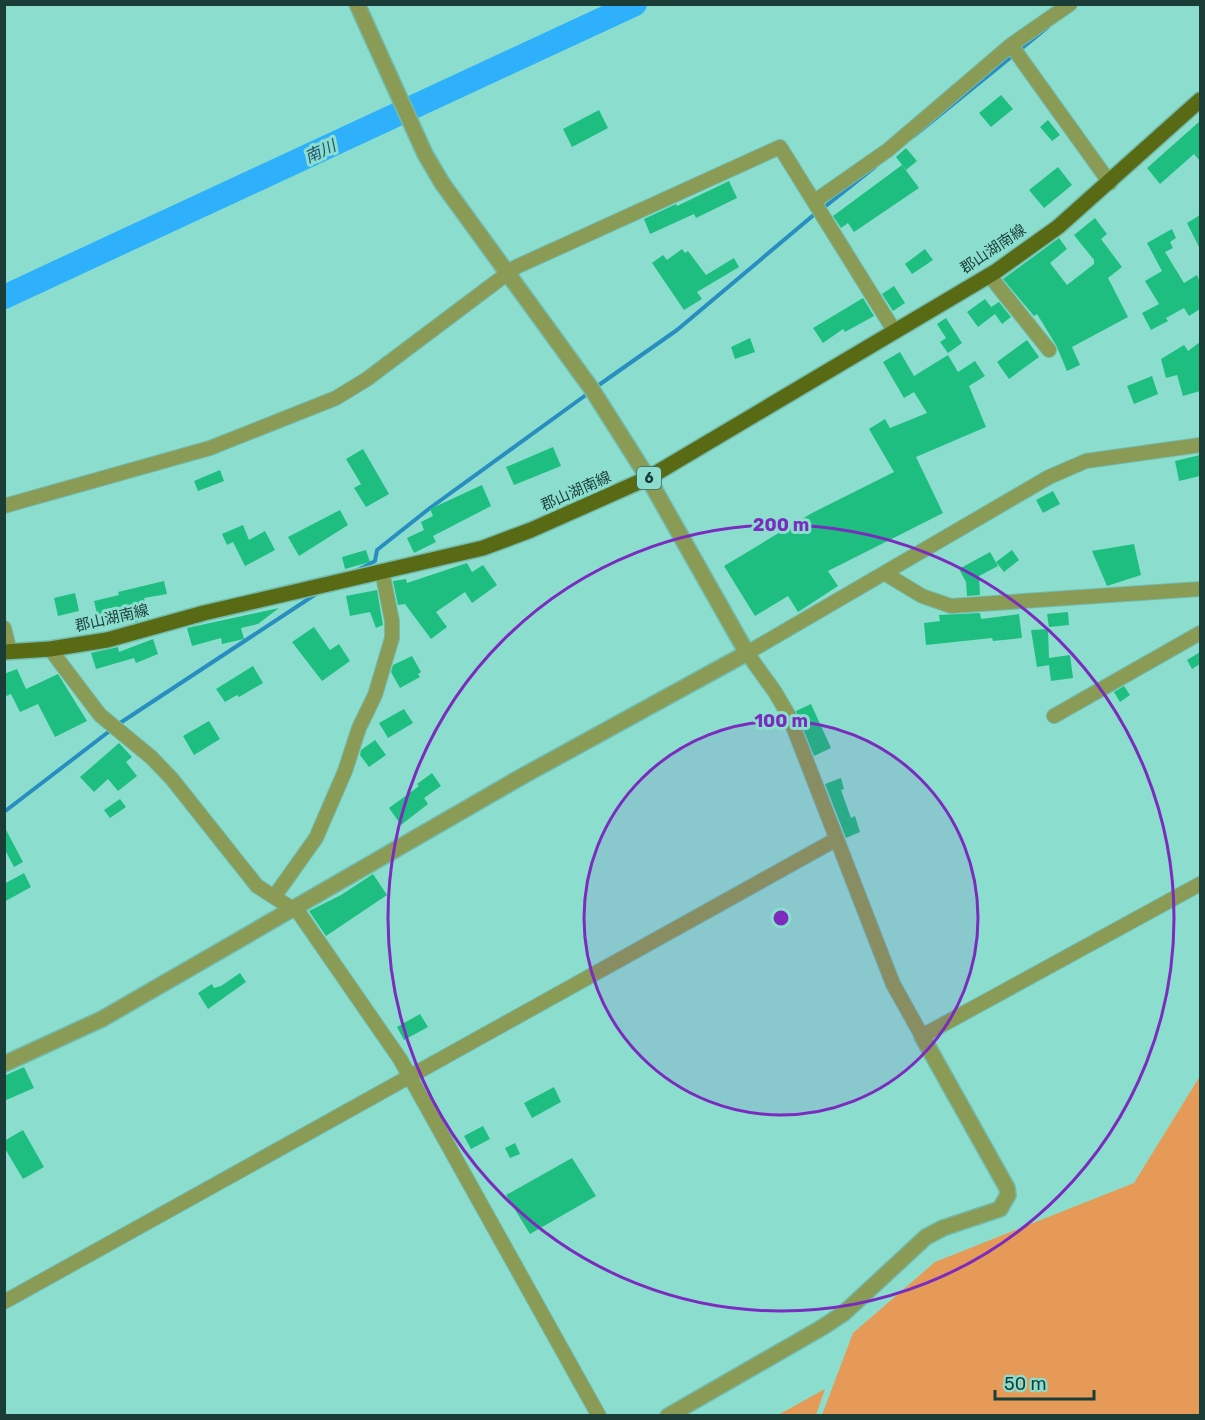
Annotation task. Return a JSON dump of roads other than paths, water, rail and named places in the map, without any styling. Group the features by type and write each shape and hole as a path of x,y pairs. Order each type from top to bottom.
{"main road":[{"name":"郡山湖南線","path":"7,652 50,649 107,640 204,613 483,548 531,530 648,478 989,275 1058,227 1110,183 1200,100"}],"street":[{"path":"357,4 411,123 442,183 591,388 648,478 747,653 789,716 835,840 893,984 1007,1188 1008,1195 1000,1209 943,1228 926,1237 844,1313 668,1416"},
{"path":"815,201 888,150 1011,45 1070,4"},
{"path":"1011,45 1110,183"},
{"path":"4,506 210,448 336,398 367,379 508,273 780,147 895,332"},
{"path":"989,275 1049,350"},
{"path":"4,1064 102,1019 521,777 747,653 1049,477 1077,464 1200,445"},
{"path":"274,897 315,838 345,771 359,728 375,695 392,638 392,621 382,571"},
{"path":"884,573 922,596 951,606 1200,589"},
{"path":"4,628 7,652"},
{"path":"1054,716 1200,633"},
{"path":"50,649 99,715 152,758 172,779 250,878 274,897 293,907 400,1059 599,1416"},
{"path":"4,1302 408,1075 835,840"},
{"path":"922,1036 1200,884"}],"waterway":[{"name":"南川","path":"4,297 635,4"},
{"path":"914,136 1048,27"},
{"path":"822,209 875,167"},
{"path":"596,387 677,330 816,213"},
{"path":"356,571 375,561 377,550 430,508 590,392"},
{"path":"117,725 316,594"},
{"path":"4,812 111,730"}]}
